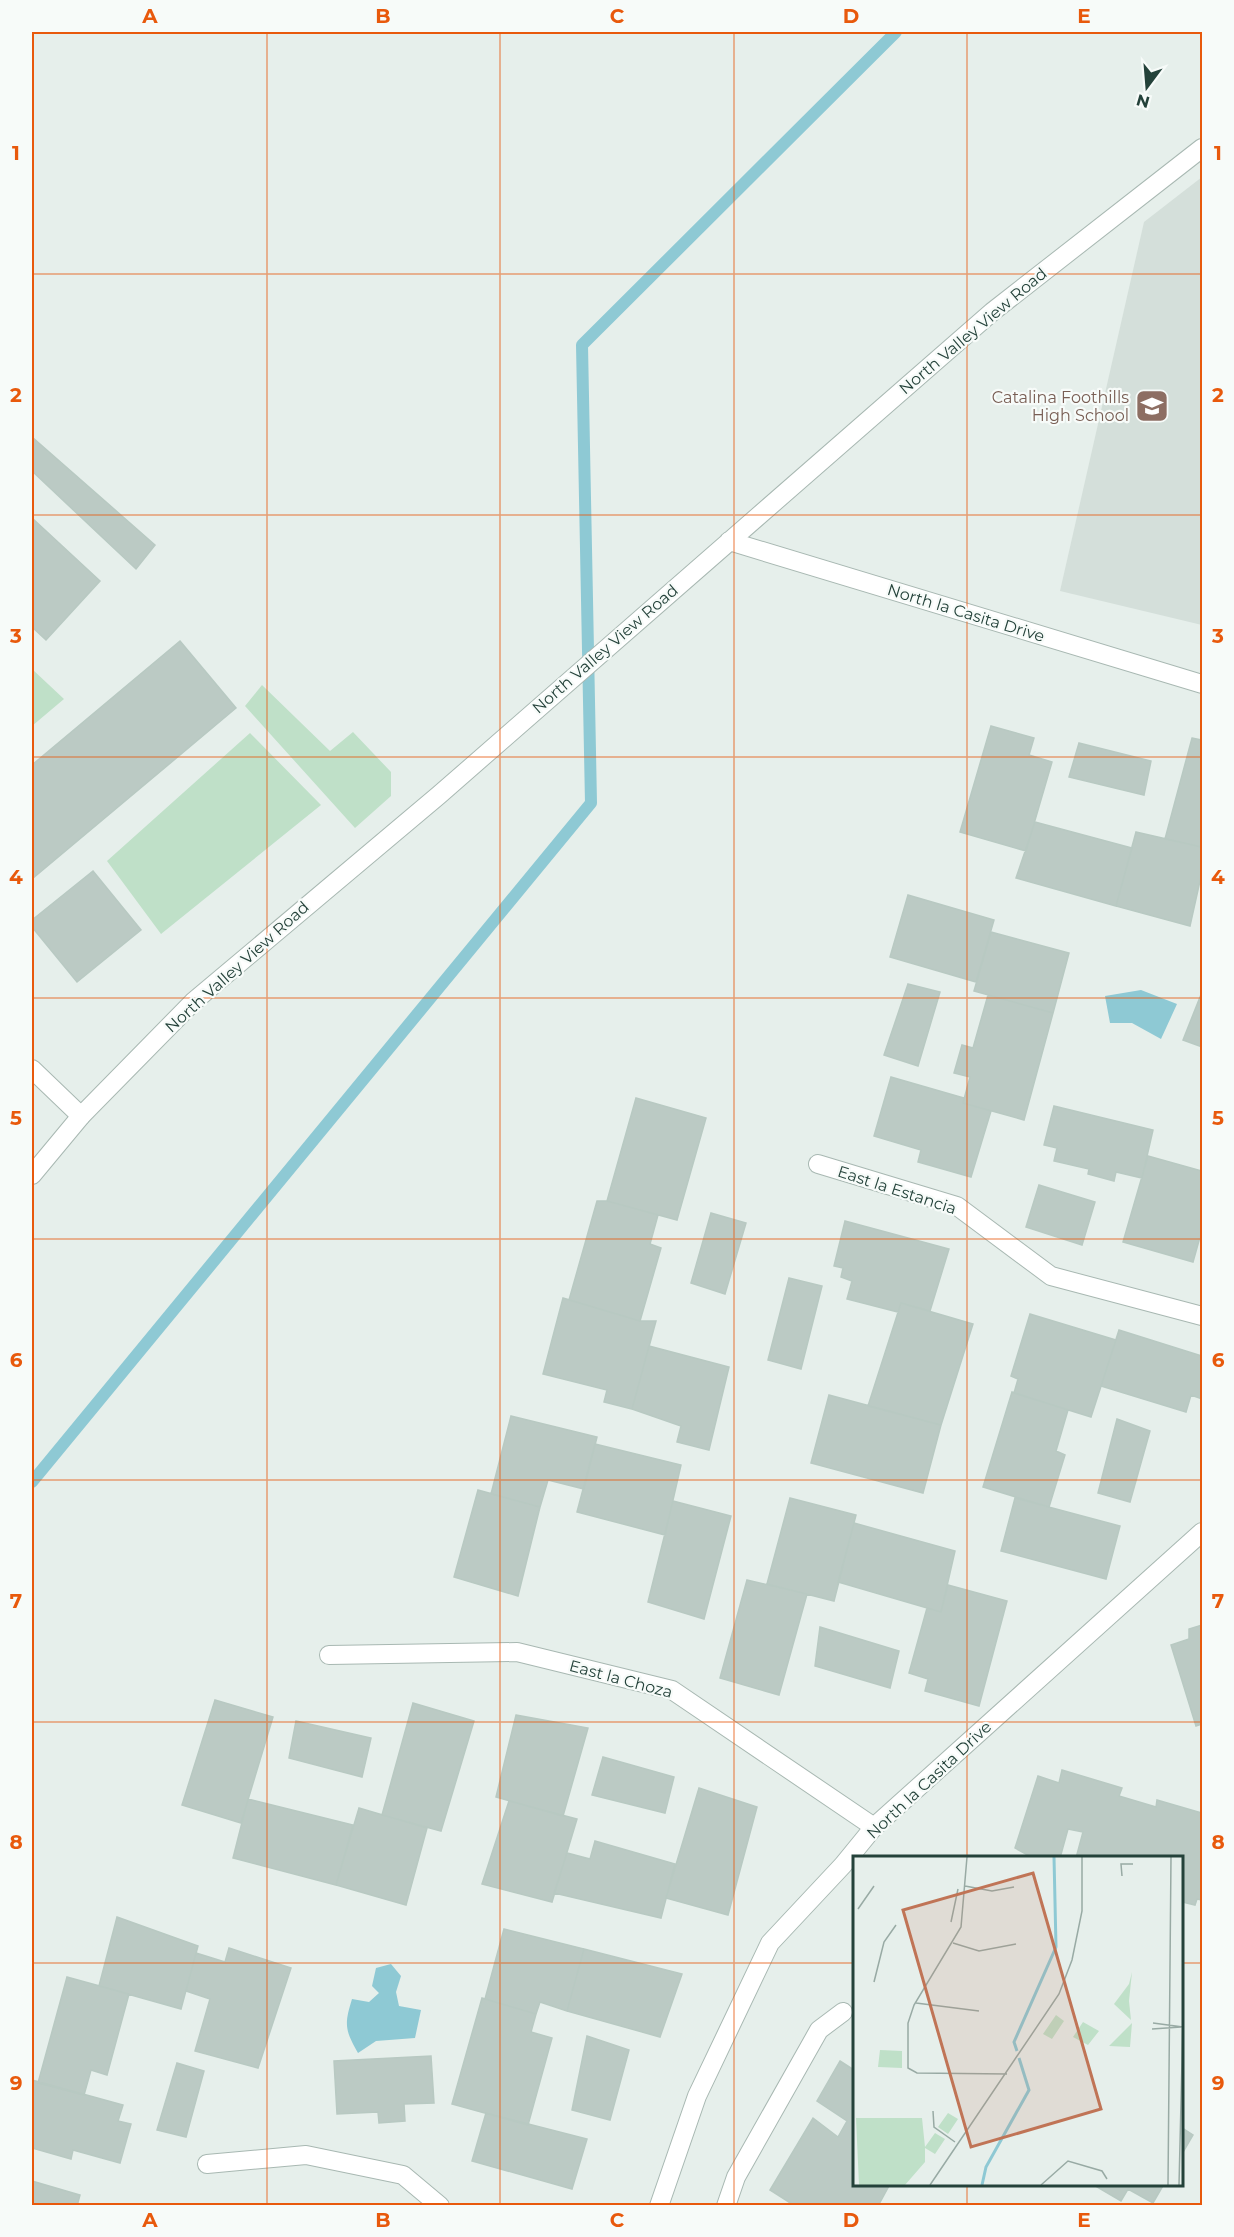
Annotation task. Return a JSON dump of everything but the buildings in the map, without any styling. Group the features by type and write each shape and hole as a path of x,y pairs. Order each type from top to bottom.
{"street":[{"name":"North Valley View Road","path":"32,1175 81,1116 193,1002 439,795 992,312 1203,148"},
{"name":"North la Casita Drive","path":"729,541 1203,684"},
{"path":"32,1069 81,1116"},
{"name":"East la Estancia","path":"818,1164 957,1206 1052,1276 1203,1316"},
{"name":"North la Casita Drive","path":"659,2205 697,2096 770,1943 843,1865 874,1827 1203,1532"},
{"name":"East la Choza","path":"329,1655 517,1652 672,1690 874,1827"},
{"path":"726,2205 736,2177 819,2030 843,2012"},
{"path":"207,2164 306,2155 403,2175 440,2205"}],"shaded area":[{"name":"Catalina Foothills High School","path":"1202,177 1202,625 1060,591 1144,222"}],"green space":[{"path":"32,669 64,699 32,726"},
{"path":"262,685 330,751 353,732 391,772 391,796 355,828 245,706"},
{"path":"250,733 321,805 161,934 107,861"}],"water":[{"path":"1141,990 1177,1004 1161,1039 1132,1023 1110,1023 1105,996"},
{"path":"391,1964 401,1976 396,1992 399,2006 421,2010 415,2038 376,2041 358,2053 350,2039 347,2027 352,1999 369,2002 379,1993 372,1986 376,1968"}],"waterway":[{"path":"32,1482 591,803 582,345 896,32"}],"place":[{"name":"Catalina Foothills High School","path":"1152,406"}]}
